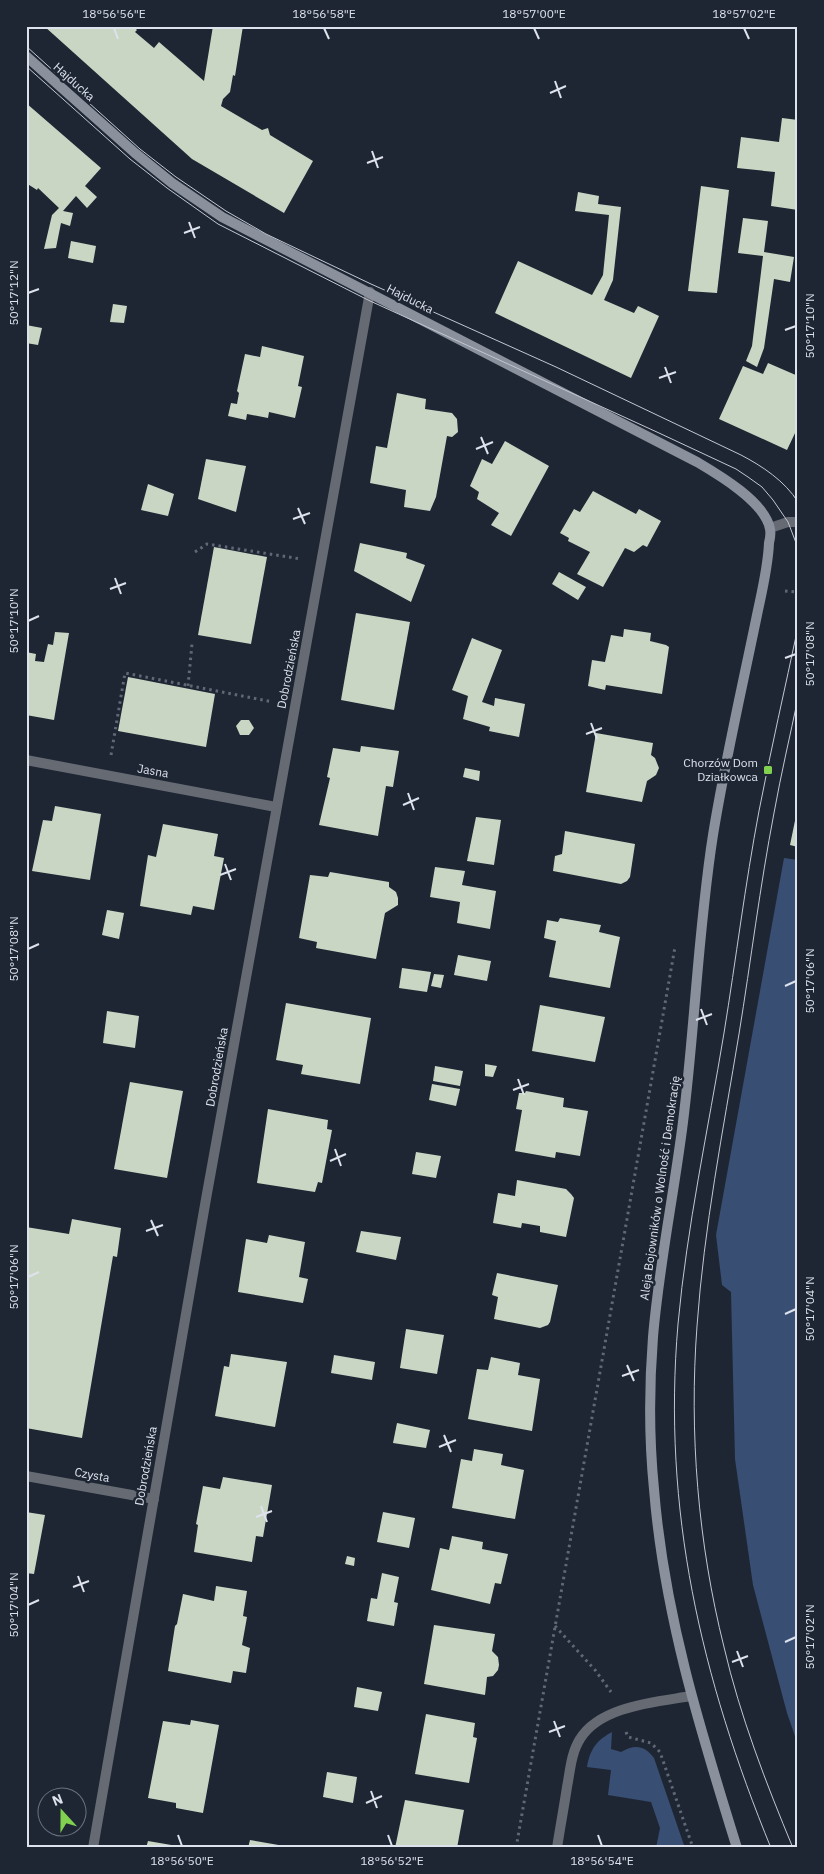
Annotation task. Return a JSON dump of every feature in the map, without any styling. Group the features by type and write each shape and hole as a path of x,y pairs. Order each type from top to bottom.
{"street":[{"name":"Hajducka","path":"26,56 135,153 222,217 697,462 738,488 752,500 770,528"},
{"name":"Dobrodzieńska","path":"93,1848 276,807 370,292"},
{"path":"770,528 788,522 798,522"},
{"name":"Aleja Bojowników o Wolność i Demokrację","path":"737,1848 691,1696 673,1624 658,1534 652,1463 650,1375 658,1292 683,1119 713,838 768,565 770,528"},
{"name":"Jasna","path":"26,760 276,807"},
{"name":"Czysta","path":"26,1476 154,1499"},
{"path":"557,1848 572,1760 577,1744 586,1732 603,1718 619,1711 645,1704 691,1696"}],"path":[{"path":"195,552 207,544 304,560"},
{"path":"780,590 798,592"},
{"path":"188,686 192,644"},
{"path":"110,757 124,673 281,703"},
{"path":"516,1848 676,944"},
{"path":"555,1626 595,1670 613,1694"},
{"path":"625,1729 628,1737 651,1743 660,1752 693,1848"}],"shaded area":[{"path":"784,858 798,860 798,1745 787,1713 753,1585 735,1459 731,1292 722,1285 716,1235"},
{"path":"612,1732 611,1749 621,1752 639,1747 647,1750 654,1758 685,1848 656,1848 660,1828 651,1802 608,1795 611,1770 587,1767 595,1746 602,1738"}],"building":[{"path":"44,26 133,26 137,30 135,32 154,48 159,42 204,81 213,26 243,26 235,76 233,75 230,92 223,99 221,106 262,130 268,128 270,135 313,161 284,213 192,159"},
{"path":"26,103 101,168 85,186 97,197 87,208 76,196 63,211 73,213 70,226 61,223 56,248 44,249 52,215 59,208 38,188 37,190 26,183"},
{"path":"782,118 798,120 798,210 771,206 775,172 737,168 741,137 779,142"},
{"path":"701,186 729,190 717,293 688,291"},
{"path":"578,192 599,196 598,204 621,207 613,280 604,300 634,313 638,306 659,316 631,378 495,313 518,261 592,295 603,275 609,215 575,211"},
{"path":"743,218 768,221 764,252 794,257 790,282 774,279 764,348 757,367 746,361 752,346 763,256 738,253"},
{"path":"71,241 96,246 93,263 68,258"},
{"path":"113,304 127,306 124,323 110,322"},
{"path":"26,325 42,328 38,345 26,343"},
{"path":"262,346 304,356 298,386 302,387 295,418 269,412 268,418 247,414 246,420 228,416 231,403 237,404 239,393 237,391 245,354 260,357"},
{"path":"768,363 798,376 798,432 796,431 787,450 719,419 743,366 763,374"},
{"path":"397,393 426,399 425,409 452,413 457,419 458,432 452,437 447,436 436,497 430,511 404,507 406,490 370,483 376,446 387,448"},
{"path":"505,441 549,466 511,536 491,525 499,513 477,499 479,492 470,486 482,459 492,464"},
{"path":"206,459 246,466 236,512 198,499"},
{"path":"148,484 174,494 168,516 141,510"},
{"path":"593,491 636,514 639,509 661,521 647,547 643,545 634,552 625,548 603,587 577,574 590,552 568,541 569,538 560,533 574,509 580,512"},
{"path":"360,543 407,553 406,558 425,565 411,602 354,571"},
{"path":"214,547 267,557 251,644 198,635"},
{"path":"559,572 586,587 578,600 552,584"},
{"path":"356,613 410,622 394,710 341,700"},
{"path":"624,629 651,633 650,641 669,647 662,694 606,685 605,690 588,686 592,660 605,662 611,635 623,637"},
{"path":"55,632 69,633 54,720 26,715 26,652 36,654 35,661 44,662 48,644 53,645"},
{"path":"472,638 502,650 482,702 494,706 495,698 525,704 519,737 489,731 490,727 463,719 468,696 452,690"},
{"path":"128,677 215,694 206,747 118,731"},
{"path":"241,720 249,720 254,728 249,735 240,735 236,726"},
{"path":"596,733 653,743 651,755 655,758 659,768 656,775 647,781 642,802 586,792"},
{"path":"361,746 399,751 393,787 386,786 378,836 319,825 330,778 327,777 333,748 360,752"},
{"path":"465,768 480,771 479,781 463,777"},
{"path":"55,806 101,814 90,880 32,871 43,820 52,821"},
{"path":"798,811 798,847 790,845"},
{"path":"476,817 501,820 494,865 467,861"},
{"path":"163,824 218,834 214,856 224,858 214,910 193,906 191,915 140,906 148,855 156,857"},
{"path":"565,831 635,844 630,877 627,881 621,884 553,871 555,856 562,854"},
{"path":"435,867 465,871 462,885 496,891 490,929 457,923 460,902 430,897"},
{"path":"330,872 389,882 389,887 396,892 398,905 385,913 376,959 316,948 317,942 299,938 310,875 328,877"},
{"path":"107,910 124,913 119,939 102,935"},
{"path":"560,918 601,925 599,932 620,937 610,988 549,977 556,941 544,938 547,920 558,922"},
{"path":"458,955 491,961 487,981 454,975"},
{"path":"402,968 431,972 427,992 399,988"},
{"path":"434,974 444,975 441,988 431,986"},
{"path":"286,1003 371,1018 360,1084 301,1074 303,1065 276,1060"},
{"path":"540,1005 605,1017 595,1062 532,1051"},
{"path":"107,1011 139,1016 135,1048 103,1043"},
{"path":"485,1064 497,1066 493,1077 485,1076"},
{"path":"435,1066 463,1071 460,1086 433,1081"},
{"path":"130,1082 183,1091 167,1178 114,1169"},
{"path":"432,1084 460,1089 456,1106 429,1100"},
{"path":"526,1091 564,1098 563,1107 588,1111 580,1156 556,1152 555,1158 515,1151 522,1110 516,1109 519,1093 525,1093"},
{"path":"268,1109 328,1120 327,1129 332,1130 322,1183 318,1182 315,1192 257,1183"},
{"path":"416,1152 441,1156 436,1178 412,1174"},
{"path":"517,1180 566,1189 571,1194 574,1198 566,1237 540,1232 540,1226 522,1223 521,1228 493,1223 498,1193 515,1196"},
{"path":"72,1219 121,1228 117,1257 113,1256 82,1438 26,1428 26,1304 29,1290 26,1290 26,1227 69,1234"},
{"path":"361,1231 401,1237 396,1260 356,1252"},
{"path":"269,1235 305,1242 299,1277 308,1279 303,1303 238,1292 246,1239 267,1243"},
{"path":"497,1273 558,1285 548,1325 540,1328 494,1319 498,1297 492,1295"},
{"path":"406,1329 444,1335 437,1374 400,1368"},
{"path":"231,1354 287,1362 275,1427 215,1416 224,1366 229,1367"},
{"path":"334,1355 375,1362 372,1380 331,1373"},
{"path":"491,1357 520,1363 518,1375 540,1379 532,1431 468,1419 477,1369 488,1370"},
{"path":"397,1423 430,1430 426,1448 393,1443"},
{"path":"474,1449 503,1454 501,1465 524,1470 515,1519 452,1508 461,1459 472,1461"},
{"path":"223,1477 272,1485 263,1537 256,1536 252,1562 194,1552 198,1525 196,1524 203,1486 220,1489"},
{"path":"26,1512 45,1515 34,1574 26,1573"},
{"path":"383,1512 415,1518 409,1548 377,1542"},
{"path":"452,1536 483,1542 482,1549 508,1554 501,1584 495,1583 490,1604 431,1590 440,1548 449,1550"},
{"path":"347,1556 355,1558 354,1566 345,1564"},
{"path":"382,1573 399,1577 394,1602 398,1603 394,1626 367,1621 371,1598 377,1599"},
{"path":"216,1586 247,1591 243,1616 247,1617 242,1645 250,1648 246,1673 233,1671 231,1683 168,1671 175,1626 183,1594 214,1601"},
{"path":"434,1625 495,1634 492,1651 498,1657 499,1665 498,1670 493,1676 487,1677 485,1695 424,1684"},
{"path":"357,1687 382,1692 378,1711 354,1707"},
{"path":"426,1714 475,1723 473,1737 477,1738 469,1783 415,1774"},
{"path":"191,1720 219,1725 203,1813 176,1808 176,1803 148,1798 163,1721 190,1725"},
{"path":"327,1772 357,1777 353,1803 323,1797"},
{"path":"405,1800 464,1810 457,1848 395,1848"},
{"path":"250,1840 290,1847 290,1848 248,1848"},
{"path":"148,1841 183,1847 183,1848 146,1848"}],"tram line":[{"path":"26,46 140,149 176,177 226,211 266,234 371,284 556,367 741,455 757,464 787,487 798,502"},
{"path":"26,66 130,159 218,224 368,300 736,469 762,487 773,500 788,522 798,548"},
{"path":"771,1848 746,1784 725,1720 692,1592 682,1526 676,1460 675,1393 678,1324 692,1214 724,1033 754,839 798,627"},
{"path":"793,1848 746,1724 730,1673 715,1608 702,1528 695,1447 694,1407 697,1326 709,1216 769,840 798,698"}],"place":[{"name":"Chorzów Dom Działkowca","path":"768,770"}]}
